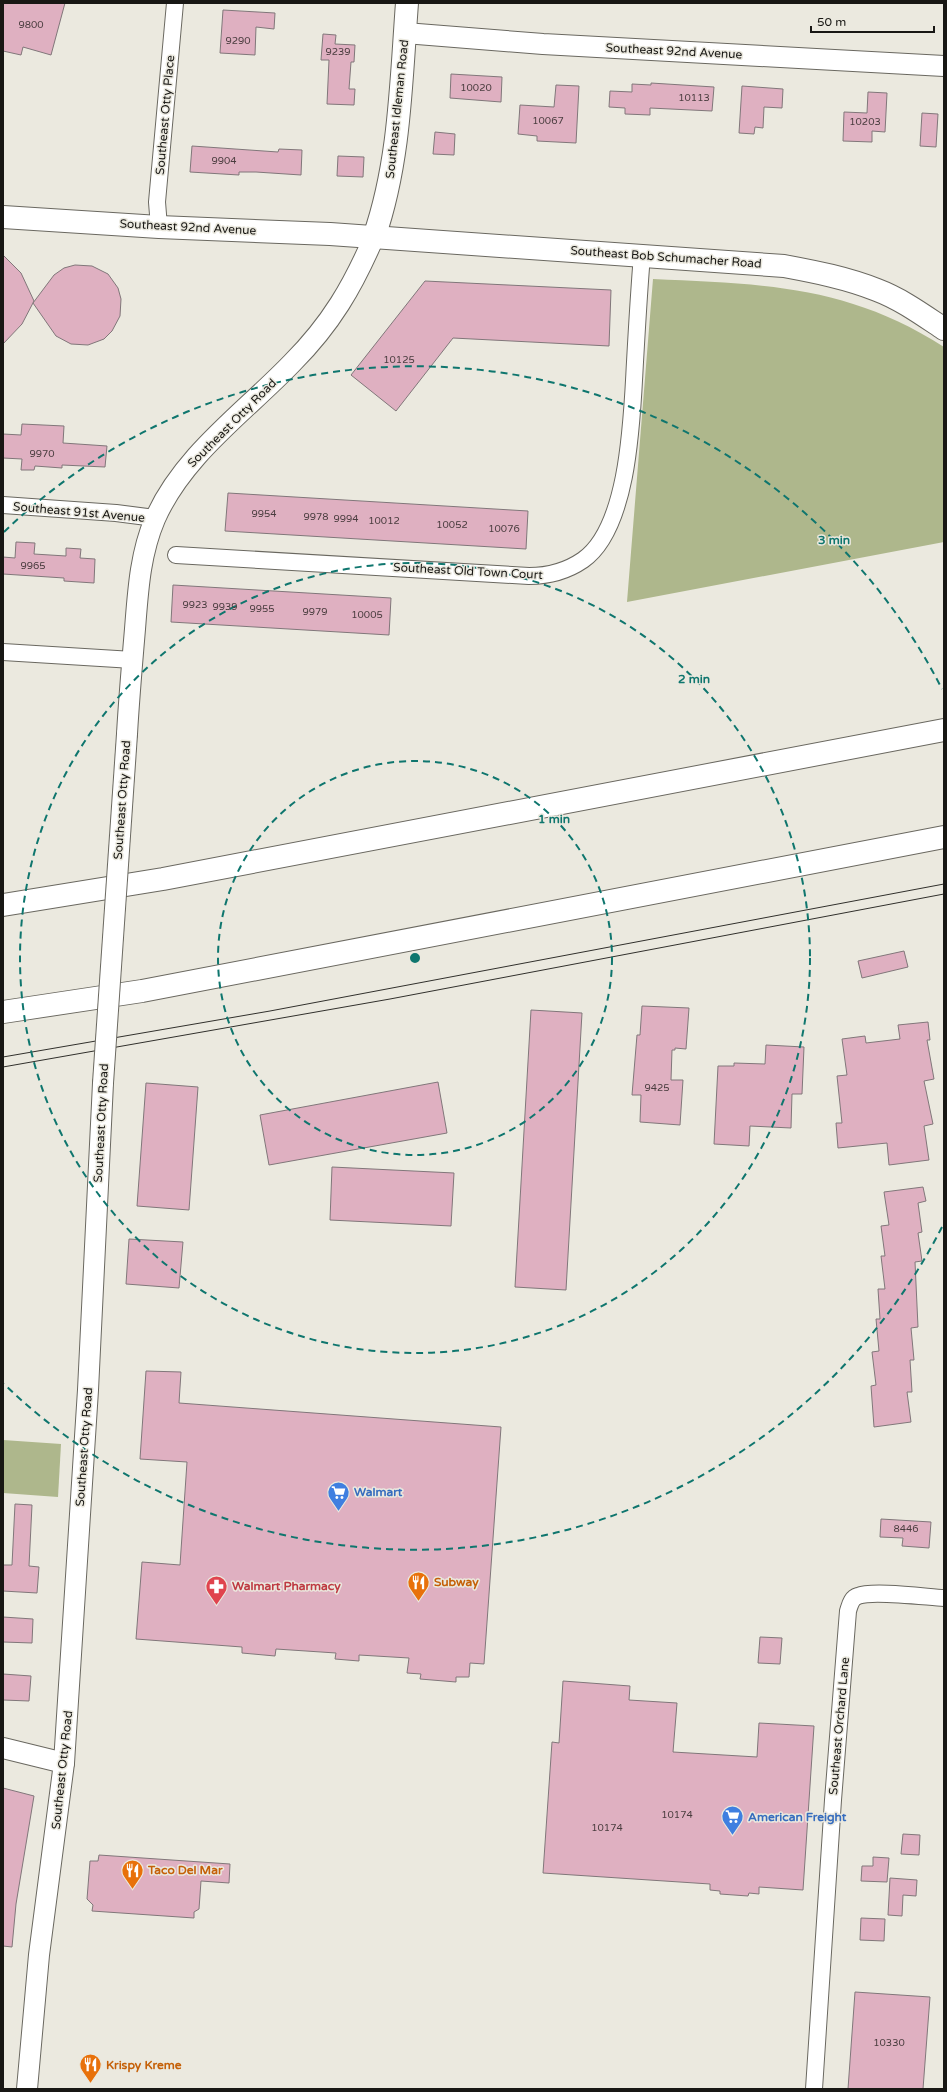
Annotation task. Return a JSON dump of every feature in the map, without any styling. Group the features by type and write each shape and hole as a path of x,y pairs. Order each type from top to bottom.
{"main road":[{"name":"Southeast Idleman Road","path":"374,237 384,209 394,156 407,3"},
{"name":"Southeast 92nd Avenue","path":"3,216 374,237"},
{"name":"Southeast Bob Schumacher Road","path":"374,237 784,266 827,274 878,290 908,306 944,329"},
{"path":"3,905 163,879 944,730"},
{"path":"3,1012 150,989 944,837"}],"street":[{"name":"Southeast Otty Place","path":"159,226 157,202 175,3"},
{"name":"Southeast 92nd Avenue","path":"405,33 559,45 944,66"},
{"name":"Southeast Otty Road","path":"27,2089 40,1955 64,1763 88,1390 103,1083 126,734 143,553 155,518 174,486 197,456 294,362 332,316 347,294 374,237"},
{"name":"Southeast Old Town Court","path":"176,555 529,576 544,576 584,560 600,542 612,519 626,468 630,436 642,255"},
{"name":"Southeast 91st Avenue","path":"3,505 116,513 155,518"},
{"path":"3,652 133,660"},
{"name":"Southeast Orchard Lane","path":"814,2089 833,1800 848,1611 851,1602 856,1596 869,1594 944,1598"},
{"path":"3,1748 64,1763"}],"green space":[{"path":"653,279 768,286 839,300 874,311 908,326 944,347 944,542 627,602"},
{"path":"3,1440 61,1444 58,1497 3,1493"}],"building":[{"path":"3,3 65,3 51,55 23,47 21,55 3,51"},
{"path":"223,10 275,13 274,29 256,27 255,55 220,53"},
{"path":"323,34 336,35 335,44 355,45 354,62 351,62 349,89 355,89 354,105 327,104 329,60 321,60"},
{"path":"451,74 502,77 501,102 450,98"},
{"path":"651,83 714,87 712,111 650,108 650,115 625,114 625,108 609,107 610,91 632,92 632,84 651,85"},
{"path":"556,85 579,86 576,143 537,141 537,136 518,134 520,105 554,107"},
{"path":"742,86 783,89 782,108 764,107 763,128 755,127 754,134 739,133"},
{"path":"868,92 887,93 885,132 872,131 872,142 843,141 844,112 867,113"},
{"path":"922,113 938,114 936,147 920,146"},
{"path":"435,132 455,134 454,155 433,154"},
{"path":"192,146 278,152 279,149 302,150 301,175 256,172 239,172 239,175 190,172"},
{"path":"338,156 364,157 363,177 337,176"},
{"path":"3,255 21,273 34,301 22,324 3,344"},
{"path":"75,265 92,266 108,274 118,288 121,299 120,316 112,331 104,339 88,345 71,344 56,336 33,303 54,275 64,268"},
{"path":"425,281 611,290 609,346 453,338 396,411 351,375"},
{"path":"22,424 64,426 63,443 107,446 105,467 62,465 62,468 35,466 34,470 21,470 22,459 3,458 3,434 21,435"},
{"path":"228,493 528,511 526,549 225,531"},
{"path":"16,542 35,543 34,554 66,556 66,548 81,549 80,558 95,559 94,583 64,581 64,578 3,574 3,557 15,558"},
{"path":"173,585 391,598 389,635 171,622"},
{"path":"904,951 908,967 862,978 858,961"},
{"path":"642,1006 689,1008 686,1049 675,1048 675,1050 672,1050 671,1080 683,1080 680,1125 640,1122 641,1095 632,1095 637,1035 640,1035"},
{"path":"531,1010 582,1013 566,1290 515,1287"},
{"path":"928,1022 930,1040 927,1040 934,1079 924,1081 933,1124 924,1126 929,1160 889,1165 887,1143 838,1148 836,1123 842,1123 837,1076 847,1075 842,1039 865,1036 866,1043 900,1039 898,1025"},
{"path":"766,1045 804,1047 802,1094 792,1094 791,1128 750,1126 749,1146 714,1144 718,1066 734,1066 734,1063 765,1064"},
{"path":"438,1082 447,1133 269,1165 260,1115"},
{"path":"146,1083 198,1087 189,1210 137,1206"},
{"path":"332,1167 454,1173 451,1226 330,1220"},
{"path":"923,1187 926,1201 918,1203 922,1232 918,1233 922,1261 915,1262 918,1327 911,1328 914,1360 910,1360 912,1392 907,1392 911,1422 874,1427 871,1386 876,1385 872,1352 879,1351 876,1319 880,1319 878,1289 885,1289 881,1256 885,1256 881,1226 889,1225 884,1192"},
{"path":"129,1239 183,1242 179,1288 126,1284"},
{"name":"Walmart","path":"146,1371 181,1372 179,1403 501,1427 484,1664 470,1663 469,1677 456,1677 456,1682 420,1679 421,1674 407,1673 409,1658 359,1655 359,1661 335,1659 336,1653 276,1649 275,1656 242,1653 242,1647 136,1639 142,1562 180,1565 187,1462 140,1459"},
{"path":"15,1504 32,1505 29,1566 39,1567 37,1593 3,1591 3,1565 12,1565"},
{"path":"881,1519 931,1522 929,1548 902,1546 903,1538 880,1537"},
{"path":"3,1617 33,1619 32,1643 3,1642"},
{"path":"760,1637 782,1638 780,1664 758,1663"},
{"path":"3,1674 31,1676 29,1701 3,1700"},
{"path":"563,1681 630,1686 629,1700 677,1703 673,1752 757,1757 759,1723 814,1726 803,1890 759,1887 759,1894 749,1893 748,1896 720,1894 720,1891 710,1890 710,1884 543,1873 552,1742 559,1743"},
{"path":"3,1788 34,1796 16,1904 12,1947 3,1946"},
{"path":"903,1834 920,1835 919,1855 901,1854"},
{"path":"99,1855 230,1864 229,1883 201,1881 199,1909 194,1912 194,1918 92,1911 93,1905 87,1899 90,1861 98,1861"},
{"path":"873,1857 889,1858 887,1882 861,1881 862,1866 873,1866"},
{"path":"890,1878 917,1880 916,1896 903,1895 902,1916 888,1915"},
{"path":"861,1918 885,1919 884,1941 860,1940"},
{"path":"855,1992 930,1997 923,2089 848,2089"}],"tram line":[{"path":"3,1057 270,1011 944,884"},
{"path":"3,1067 390,999 944,894"}],"place":[{"name":"Walmart","path":"339,1512"},
{"name":"Subway","path":"418,1602"},
{"name":"Walmart Pharmacy","path":"216,1606"},
{"name":"American Freight","path":"733,1836"},
{"name":"Taco Del Mar","path":"132,1890"},
{"name":"Krispy Kreme","path":"91,2084"}]}
